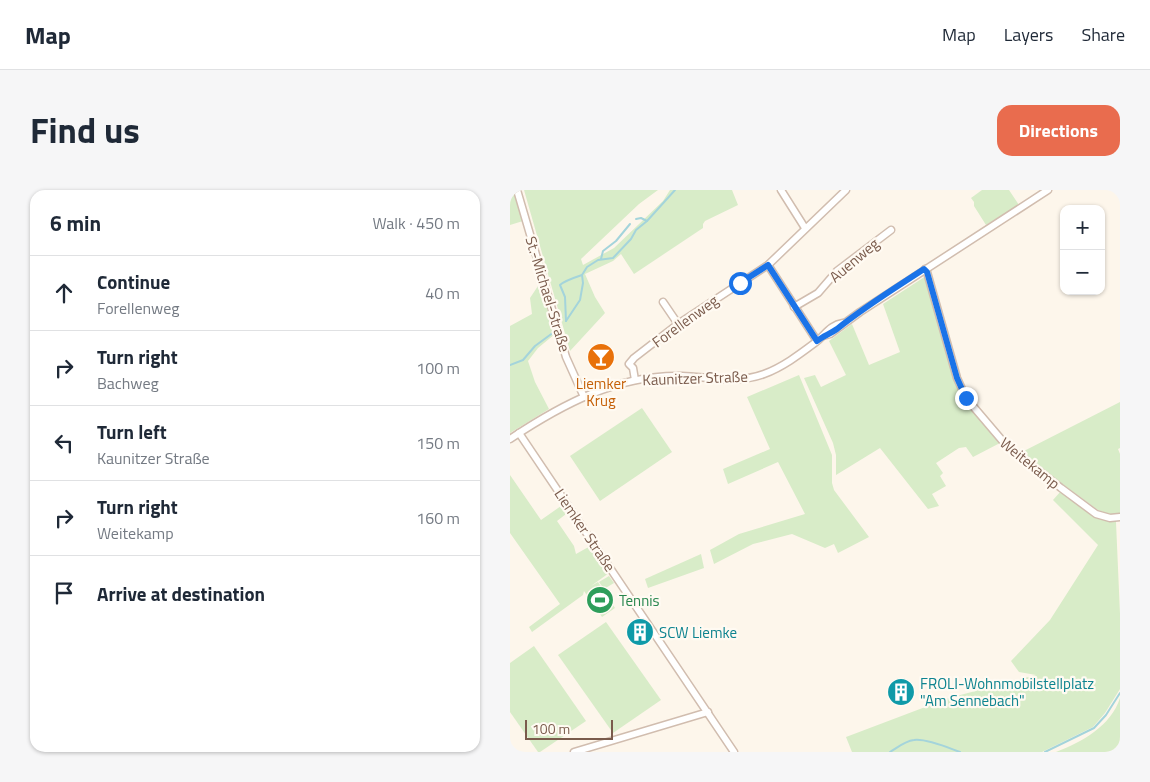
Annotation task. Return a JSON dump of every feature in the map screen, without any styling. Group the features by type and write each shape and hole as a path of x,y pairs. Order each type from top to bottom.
{"street":[{"name":"St.-Michael-Straße","path":"517,190 566,357 584,397"},
{"path":"781,190 805,228"},
{"name":"Forellenweg","path":"635,380 633,368 630,364 652,344 678,324 768,265 846,190"},
{"name":"Kaunitzer Straße","path":"510,440 543,417 584,397 635,380 681,376 730,380 764,375 779,368 823,336 830,334 843,323 924,269 1048,190"},
{"name":"Auenweg","path":"794,307 818,293 837,271 890,230"},
{"path":"768,265 817,341"},
{"name":"Weitekamp","path":"924,269 927,272 957,378 966,398 1006,445 1054,483 1096,514 1110,518 1120,517"},
{"path":"663,302 678,324"},
{"name":"Liemker Straße","path":"519,433 734,752"},
{"path":"574,752 708,712"}],"green space":[{"path":"510,190 514,190 523,221 510,225"},
{"path":"524,190 658,190 639,204 581,259 583,265 614,248 663,201 670,190 732,190 738,205 705,221 703,228 634,274 621,254 613,261 585,274 595,297 605,313 570,351"},
{"path":"982,190 1009,190 1019,205 986,225 971,198"},
{"path":"926,276 965,400 1000,443 973,457 966,447 959,448 936,463 943,473 940,476 946,486 932,494 939,506 928,509 880,448 836,475 836,455 833,443 804,378 815,375 821,387 846,375 829,341 852,324 869,365 900,352 883,304"},
{"path":"540,283 555,334 538,348 528,361 535,382 549,409 510,433 510,326 532,314 530,298"},
{"path":"799,375 832,455 832,483 834,490 869,537 838,553 834,544 825,548 792,534 753,544 714,564 710,550 739,534 805,514 778,462 728,484 723,469 770,449 747,397"},
{"path":"1120,402 1120,448 1118,449 1120,454 1120,514 1111,515 1098,510 1020,453"},
{"path":"642,408 672,452 600,501 570,456"},
{"path":"510,475 541,520 561,506 566,514 557,521 574,546 576,554 592,545 609,573 591,586 598,582 615,608 602,617 584,591 583,595 532,632 529,627 560,604 510,533"},
{"path":"1061,491 1110,521 1116,522 1120,614 1120,689 1105,713 1093,727 1042,752 852,752 846,737 949,698 1036,675 1019,672 1011,661 1050,620 1098,545 1053,500"},
{"path":"701,554 704,568 648,588 645,579"},
{"path":"609,576 614,583 604,589 599,582"},
{"path":"606,622 661,700 613,733 558,655"},
{"path":"534,646 586,721 540,752 538,752 510,712 510,663"},
{"path":"1120,698 1120,752 1056,752 1085,738 1103,725 1116,708"}],"waterway":[{"path":"566,321 580,300 583,283 582,275 587,267 598,260 613,258 631,239 636,230 647,221 675,190"},
{"path":"636,219 641,218 647,221"},
{"path":"601,259 603,251 616,241 630,224"},
{"path":"566,321 565,297 560,285 582,275"},
{"path":"510,365 523,360 535,346 554,332"},
{"path":"1045,752 1094,728 1106,715 1120,693"},
{"path":"890,752 902,744 914,740 925,740 960,752"}],"place":[{"name":"Liemker Krug","path":"601,357"},
{"name":"Tennis","path":"600,600"},
{"name":"SCW Liemke","path":"640,632"},
{"name":"FROLI-Wohnmobilstellplatz \"Am Sennebach\"","path":"901,692"}],"route":[{"path":"740,283 768,265 817,341 924,269 927,272 957,378 966,398"}]}
